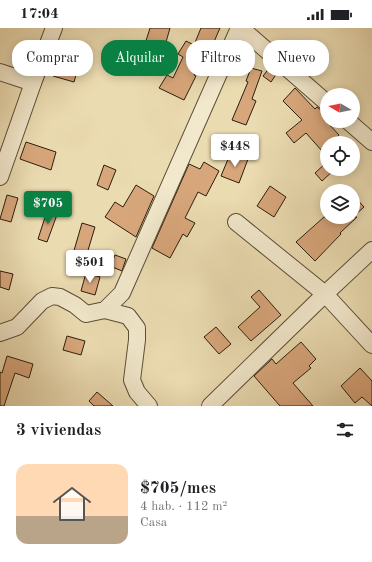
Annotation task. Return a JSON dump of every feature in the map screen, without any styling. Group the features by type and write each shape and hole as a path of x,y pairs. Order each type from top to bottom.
{"street":[{"path":"0,177 54,28"},
{"path":"105,310 122,293 240,28 320,97"},
{"path":"0,72 33,84"},
{"path":"356,128 372,142"},
{"path":"236,222 325,294 372,345"},
{"path":"210,406 372,250"},
{"path":"0,333 17,327 42,301 52,296 60,297 75,305 86,314 105,310 128,316 137,328 132,380 137,392 149,406"}],"building":[{"path":"150,28 170,28 167,40 146,40"},
{"path":"201,28 220,28 215,40 196,40"},
{"path":"186,41 186,76 196,76 184,100 159,88 166,76 173,78 174,76 178,76 178,68 183,57 178,54"},
{"path":"255,69 262,71 252,99 256,101 246,125 232,120 248,82 246,81 248,76 255,76"},
{"path":"53,76 76,76 74,82"},
{"path":"263,76 275,76 271,82"},
{"path":"295,88 315,109 317,107 320,109 320,128 333,128 339,135 320,136 320,149 306,133 294,143 286,133 302,120 283,101"},
{"path":"26,142 56,152 51,170 20,159"},
{"path":"231,152 248,159 239,183 221,176"},
{"path":"204,162 219,171 206,196 198,192 185,218 195,223 187,237 183,234 170,258 152,248 189,164 200,169"},
{"path":"104,165 116,170 108,190 97,185"},
{"path":"320,168 320,176 327,176 322,181 315,173"},
{"path":"136,185 154,196 136,237 105,217 115,202 123,207"},
{"path":"270,186 286,197 274,217 257,206"},
{"path":"7,195 18,198 11,222 0,219"},
{"path":"360,203 364,207 360,211"},
{"path":"48,208 58,212 47,242 38,239"},
{"path":"320,221 320,224 350,224 315,261 296,242"},
{"path":"82,223 95,227 86,257 73,254"},
{"path":"115,255 126,259 122,271 110,266"},
{"path":"0,271 13,274 9,290 0,287"},
{"path":"86,273 100,277 95,295 81,291"},
{"path":"259,290 281,315 251,341 238,327 260,307 251,297"},
{"path":"216,327 231,344 219,354 204,337"},
{"path":"67,336 85,341 81,355 63,350"},
{"path":"301,342 316,359 309,366 311,368 293,383 313,406 280,406 254,376 272,359 276,364"},
{"path":"7,356 33,364 29,378 15,373 4,406 0,406 0,372 2,373"},
{"path":"360,368 372,381 372,406 362,397 355,403 341,386"},
{"path":"97,392 113,406 94,406 89,401"}]}
